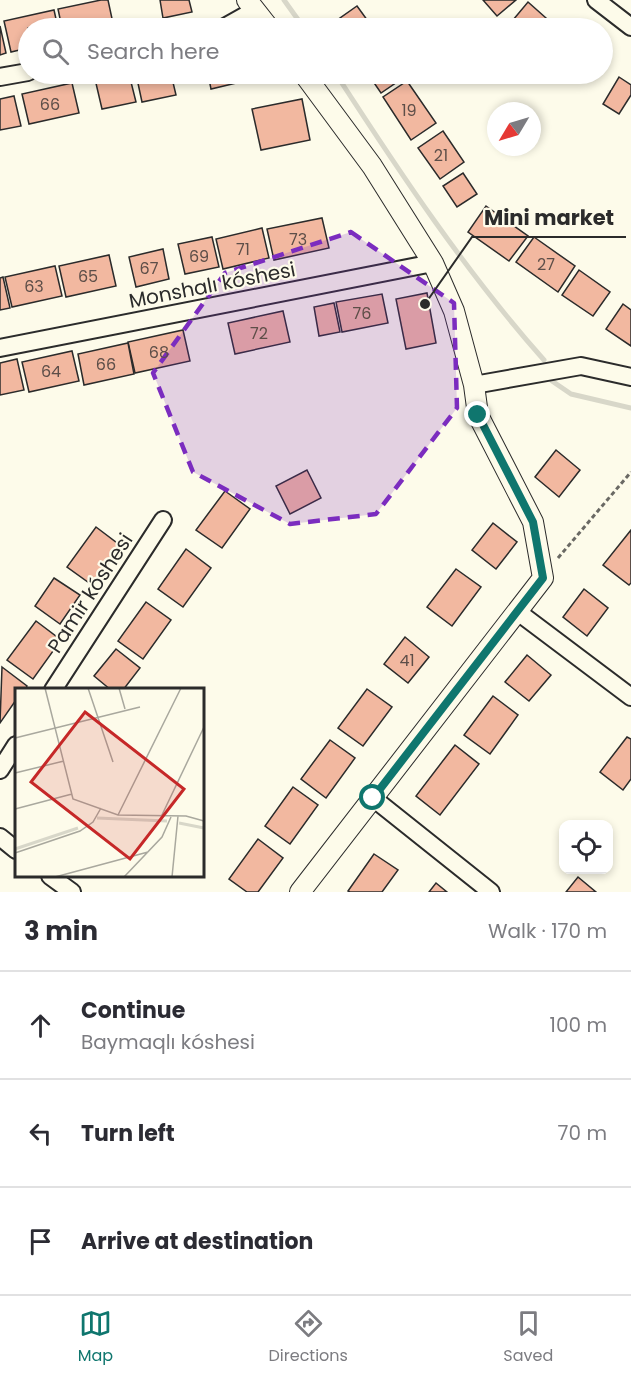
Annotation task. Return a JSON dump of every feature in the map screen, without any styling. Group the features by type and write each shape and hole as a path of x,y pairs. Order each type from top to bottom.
{"street":[{"path":"596,0 631,27"},
{"path":"235,18 251,5 261,18"},
{"path":"0,77 18,74"},
{"path":"300,892 543,578 533,522 478,415 474,385 454,311 433,263 372,166 310,84"},
{"name":"Monshalı kóshesi","path":"0,348 433,263"},
{"path":"474,385 581,366 631,377"},
{"name":"Pamir kóshesi","path":"54,688 163,520"},
{"path":"518,612 631,697"},
{"path":"0,770 15,747"},
{"path":"373,798 491,892"},
{"path":"0,837 15,849"},
{"path":"51,877 72,892"}],"path":[{"path":"543,578 631,472"}],"highlighted area":[{"path":"351,232 454,303 457,408 376,514 290,524 193,472 153,373 225,273"}],"building":[{"path":"108,0 112,18 60,18 58,9"},
{"path":"160,0 189,0 192,12 163,18"},
{"path":"483,0 516,0 497,16"},
{"path":"528,2 546,18 515,18"},
{"path":"357,6 366,18 340,18"},
{"path":"54,10 56,18 18,18 18,50 11,52 4,21"},
{"path":"0,26 6,53 0,55"},
{"path":"619,77 631,85 631,95 619,114 603,104"},
{"path":"72,84 79,113 29,124 22,94"},
{"path":"96,84 132,84 136,102 102,109"},
{"path":"138,84 173,84 176,95 142,102"},
{"path":"210,84 232,84 211,89"},
{"path":"375,84 394,84 381,93"},
{"path":"402,84 409,84 436,123 411,140 383,97"},
{"path":"14,96 21,126 0,130 0,99"},
{"path":"302,99 310,140 261,150 252,109"},
{"path":"443,131 464,162 440,179 418,148"},
{"path":"463,173 477,194 457,207 443,186"},
{"path":"486,206 528,236 509,261 468,232"},
{"path":"322,218 329,248 274,260 267,229"},
{"path":"262,228 269,258 223,269 216,239"},
{"path":"212,237 219,267 185,274 178,244"},
{"path":"534,237 575,266 558,292 516,262"},
{"path":"163,249 169,279 136,287 129,257"},
{"path":"109,255 116,286 66,297 59,266"},
{"path":"55,266 62,296 12,307 5,277"},
{"path":"579,270 610,292 593,316 562,295"},
{"path":"3,277 10,308 0,310 0,278"},
{"path":"427,293 436,343 406,349 396,299"},
{"path":"382,294 388,323 342,332 336,302"},
{"path":"334,303 340,332 319,336 314,307"},
{"path":"623,304 631,310 631,346 606,329"},
{"path":"283,311 290,342 235,354 228,323"},
{"path":"183,330 190,361 135,373 128,342"},
{"path":"128,343 134,374 84,385 78,354"},
{"path":"72,351 79,381 29,392 22,362"},
{"path":"17,359 24,390 0,395 0,363"},
{"path":"556,450 580,470 559,497 535,477"},
{"path":"307,470 321,498 290,514 276,486"},
{"path":"225,491 250,509 222,548 196,530"},
{"path":"493,523 517,542 496,569 472,550"},
{"path":"96,527 121,546 92,585 67,567"},
{"path":"631,530 631,583 629,585 603,565"},
{"path":"186,549 211,568 183,607 158,589"},
{"path":"456,569 481,587 452,626 427,607"},
{"path":"54,578 80,595 60,624 35,606"},
{"path":"584,589 608,608 587,636 563,617"},
{"path":"146,602 171,620 143,659 118,641"},
{"path":"36,621 61,640 33,679 7,660"},
{"path":"405,637 429,657 408,683 384,664"},
{"path":"116,649 140,668 125,688 109,688 94,676"},
{"path":"527,655 551,675 529,701 505,682"},
{"path":"2,667 27,686 26,688 15,688 15,701 0,723"},
{"path":"367,689 392,707 363,746 338,728"},
{"path":"493,696 518,715 490,754 464,735"},
{"path":"627,737 631,739 631,779 623,790 600,772"},
{"path":"330,740 355,758 326,798 301,779"},
{"path":"455,745 479,764 440,815 416,796"},
{"path":"293,787 318,805 290,844 265,826"},
{"path":"258,839 283,858 258,892 247,892 229,879"},
{"path":"374,854 398,870 382,892 348,891"},
{"path":"578,877 596,892 566,892"},
{"path":"436,883 447,892 429,892"}],"waterway":[{"path":"284,0 297,18"},
{"path":"343,84 409,185 460,256 544,360"},
{"path":"552,381 571,394 631,408"}],"place":[{"name":"Mini market","path":"425,304"}],"route":[{"path":"373,798 543,578 540,550 533,522 478,415"}]}
